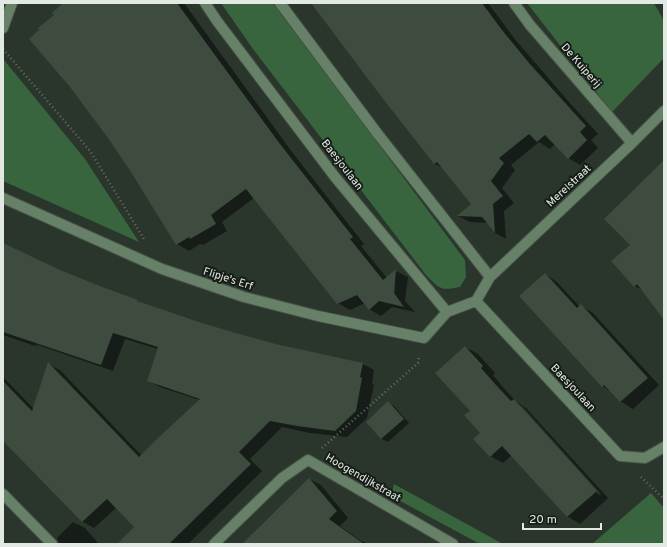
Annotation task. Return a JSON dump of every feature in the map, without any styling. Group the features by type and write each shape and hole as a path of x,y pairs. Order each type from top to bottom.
{"street":[{"path":"3,28 12,3"},
{"name":"Baesjoulaan","path":"205,3 335,177 447,312"},
{"path":"280,3 377,133 490,277 476,301 447,312 424,338"},
{"name":"De Kuiperij","path":"514,3 530,25 632,143"},
{"name":"Merelstraat","path":"490,277 664,111"},
{"name":"Flipje's Erf","path":"3,198 162,269 244,297 318,316 424,338"},
{"name":"Baesjoulaan","path":"476,301 620,456 645,458 664,446"},
{"name":"Hoogendijkstraat","path":"214,544 282,478 308,460 453,544"},
{"path":"3,494 52,544"}],"path":[{"path":"3,49 90,151 146,243"},
{"path":"308,460 418,363 424,338"}],"green space":[{"path":"221,3 273,3 465,260 466,277 460,287 448,289 441,288 426,275 253,49"},
{"path":"527,3 654,3 664,21 664,58 612,112"},
{"path":"4,60 85,159 139,242 3,181"},
{"path":"394,484 503,544 480,544 391,496"},
{"path":"651,493 664,508 664,544 592,544"}],"building":[{"path":"63,3 177,3 280,144 353,237 350,239 383,280 396,269 394,293 404,307 379,301 369,310 357,295 337,304 246,189 211,215 216,224 176,245 108,138 70,87 29,39 39,30 38,28 54,15 52,13"},
{"path":"311,3 482,3 529,63 586,126 580,132 587,140 568,159 545,135 537,142 529,134 499,158 504,163 491,181 503,196 493,204 495,233 482,217 457,216 471,204 437,162 434,164"},
{"path":"664,160 664,320 637,284 634,287 611,261 630,245 604,219"},
{"path":"3,243 58,269 97,285 138,300 137,301 199,322 280,345 363,363 356,411 335,431 270,421 239,452 251,464 169,544 117,544 134,527 107,499 82,522 3,441 3,381 32,411 48,362 139,457 200,399 147,381 158,347 113,333 101,365 3,332"},
{"path":"545,273 577,308 581,304 648,378 620,402 604,385 602,387 519,296"},
{"path":"465,346 483,366 481,368 496,385 511,401 514,399 597,491 567,517 502,446 490,457 473,439 480,433 464,415 470,411 435,373"},
{"path":"388,401 404,419 381,439 366,422"},
{"path":"309,478 337,511 329,519 364,544 242,544"}]}
